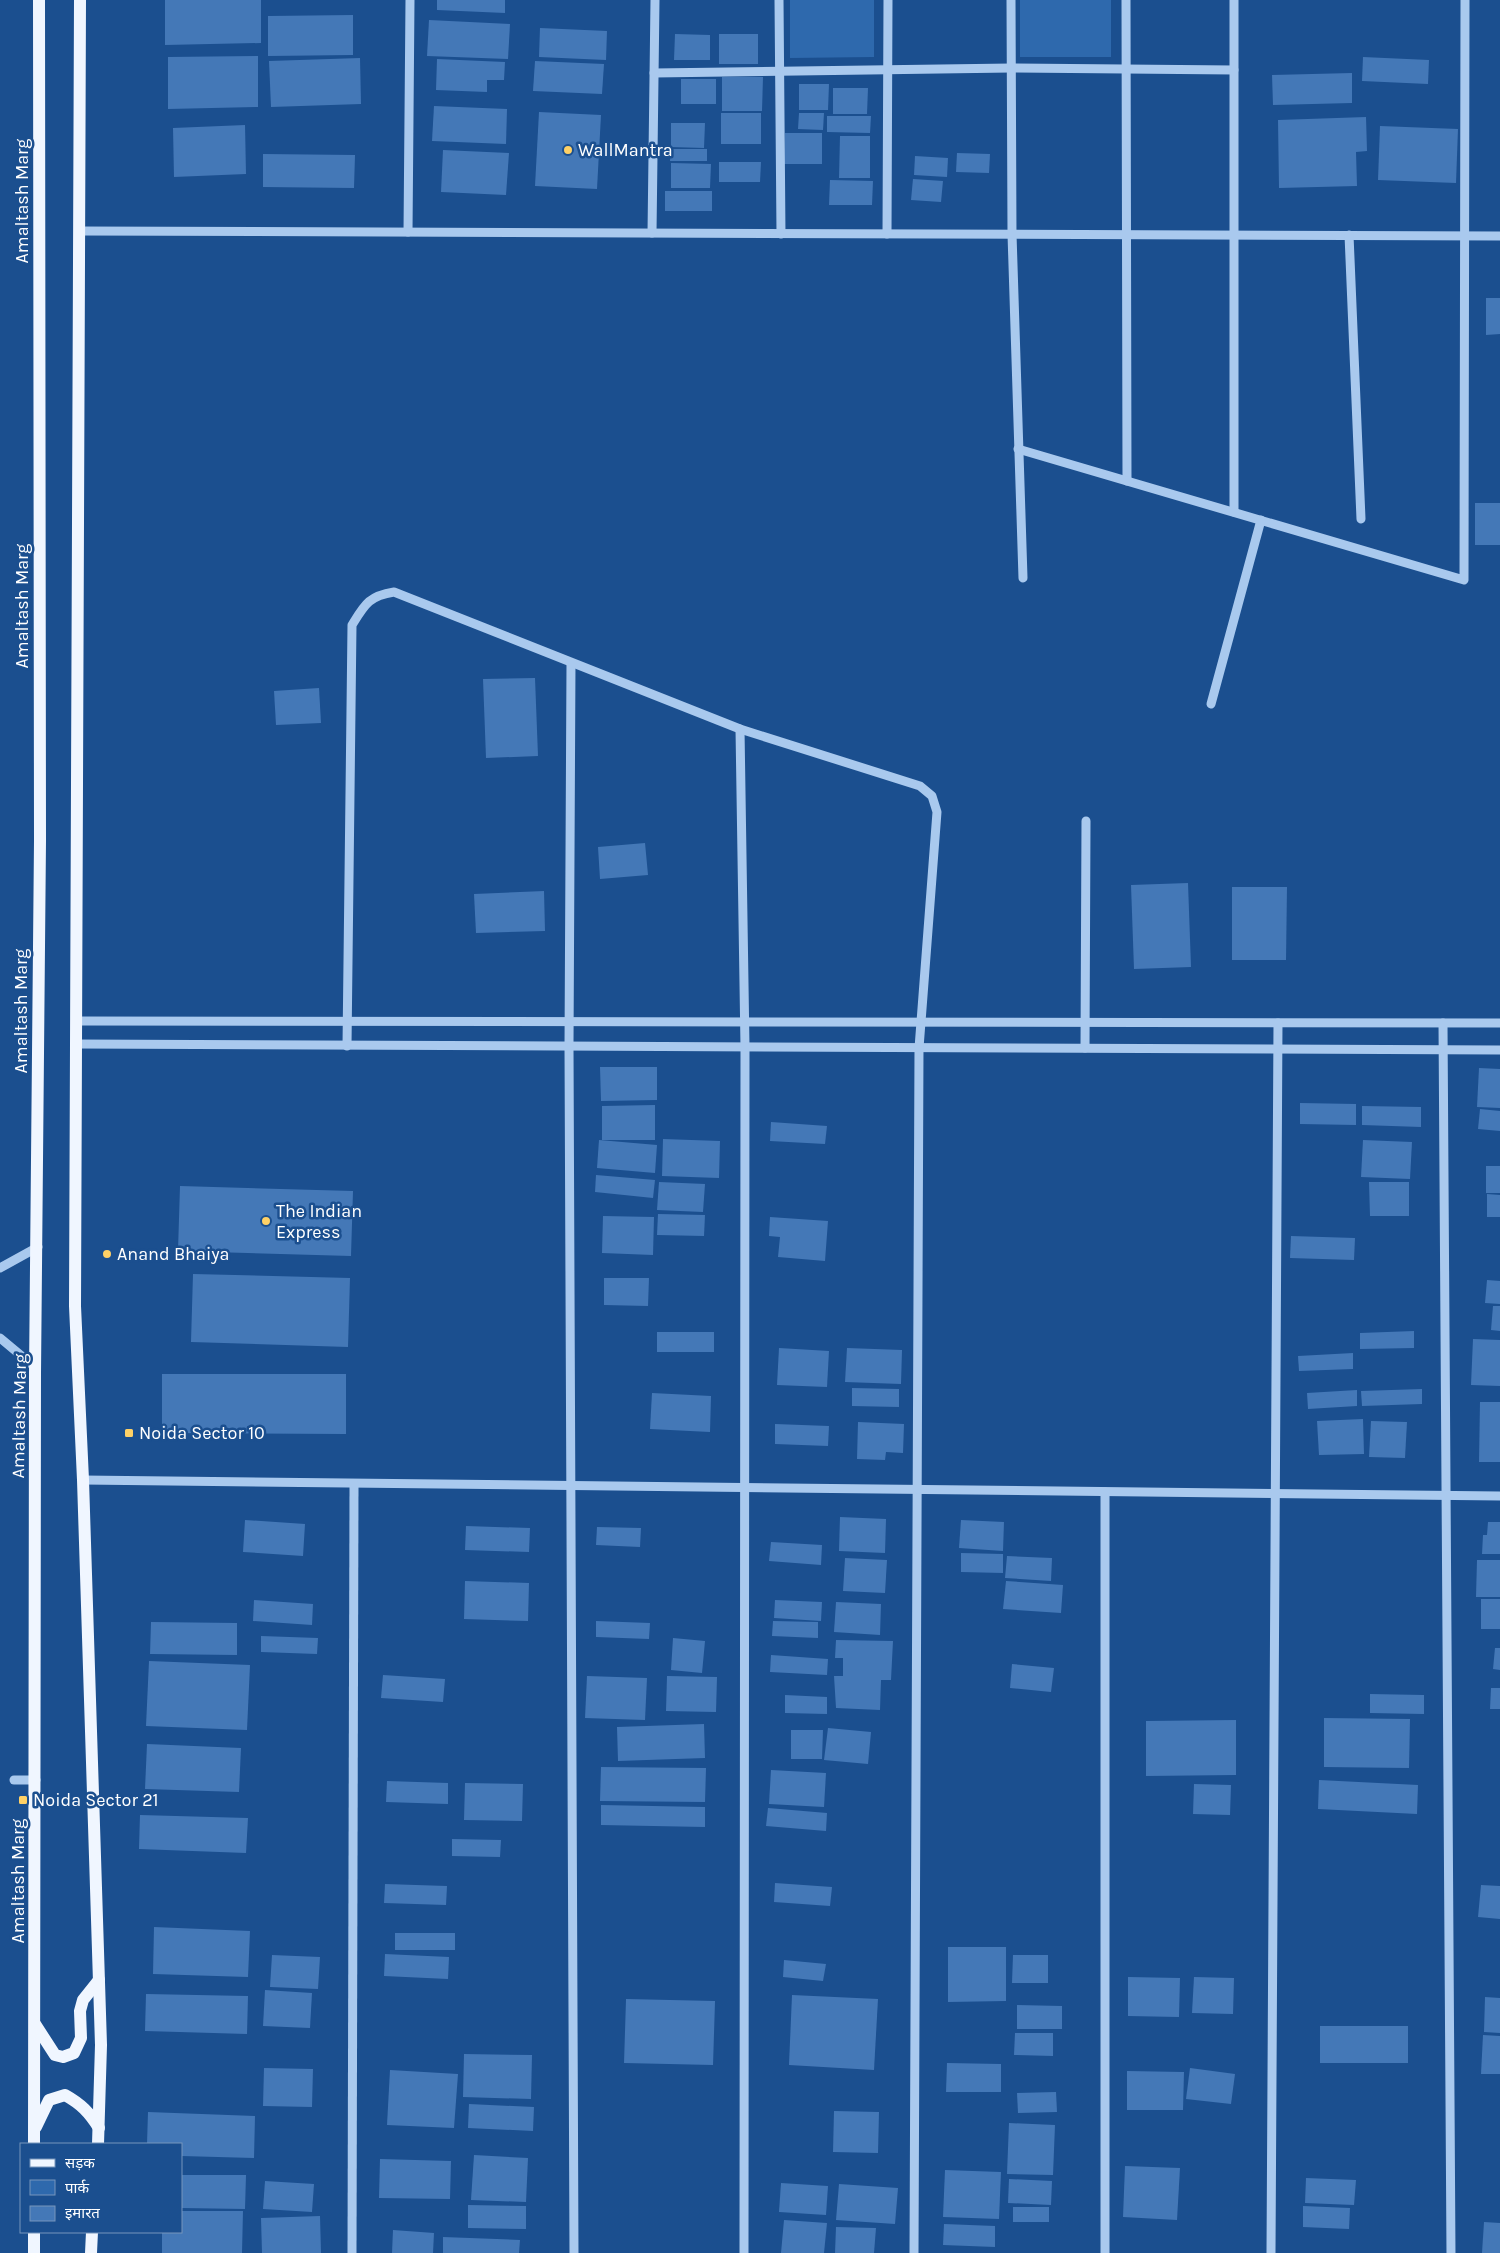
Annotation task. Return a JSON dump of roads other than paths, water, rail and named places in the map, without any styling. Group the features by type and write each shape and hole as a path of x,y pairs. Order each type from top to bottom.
{"main road":[{"name":"Amaltash Marg","path":"34,2138 36,1368 40,841 39,0"},
{"path":"80,0 75,1306 83,1480 101,2045 98,2143"},
{"path":"34,2022 55,2055 63,2057 74,2053 81,2038 80,2011 83,2000 99,1980"},
{"name":"Amaltash Marg","path":"34,2138 49,2100 64,2095 79,2102 99,2128"},
{"path":"34,2233 34,2253"},
{"path":"91,2253 92,2233"}],"street":[{"path":"408,232 410,0"},
{"path":"652,233 655,0"},
{"path":"780,0 781,234"},
{"path":"887,234 888,0"},
{"path":"1011,0 1012,234 1023,578"},
{"path":"1126,0 1127,481"},
{"path":"1234,0 1234,512"},
{"path":"1018,449 1464,580 1467,236 1465,0"},
{"path":"654,73 1011,68 1234,70"},
{"path":"79,231 1500,236"},
{"path":"1349,236 1362,519"},
{"path":"1211,704 1261,520"},
{"path":"347,1046 352,625 362,609 377,594 394,592 740,729 920,786 932,796 937,812 919,1048 914,2253"},
{"path":"571,663 569,1046 574,2253"},
{"path":"740,729 745,1022 744,2253"},
{"path":"1085,1048 1086,821"},
{"path":"76,1021 1500,1023"},
{"path":"1271,2253 1278,1023"},
{"path":"1443,1023 1451,2253"},
{"path":"76,1044 1500,1050"},
{"path":"0,1268 38,1247"},
{"path":"0,1338 36,1368"},
{"path":"83,1480 1500,1496"},
{"path":"352,2253 354,1484"},
{"path":"1105,1492 1105,2253"},
{"path":"14,1780 36,1780"}],"place":[{"name":"WallMantra","path":"568,150"},
{"name":"The Indian Express","path":"266,1221"},
{"name":"Anand Bhaiya","path":"107,1254"},
{"name":"Noida Sector 10","path":"129,1433"},
{"name":"Noida Sector 21","path":"23,1800"}]}
